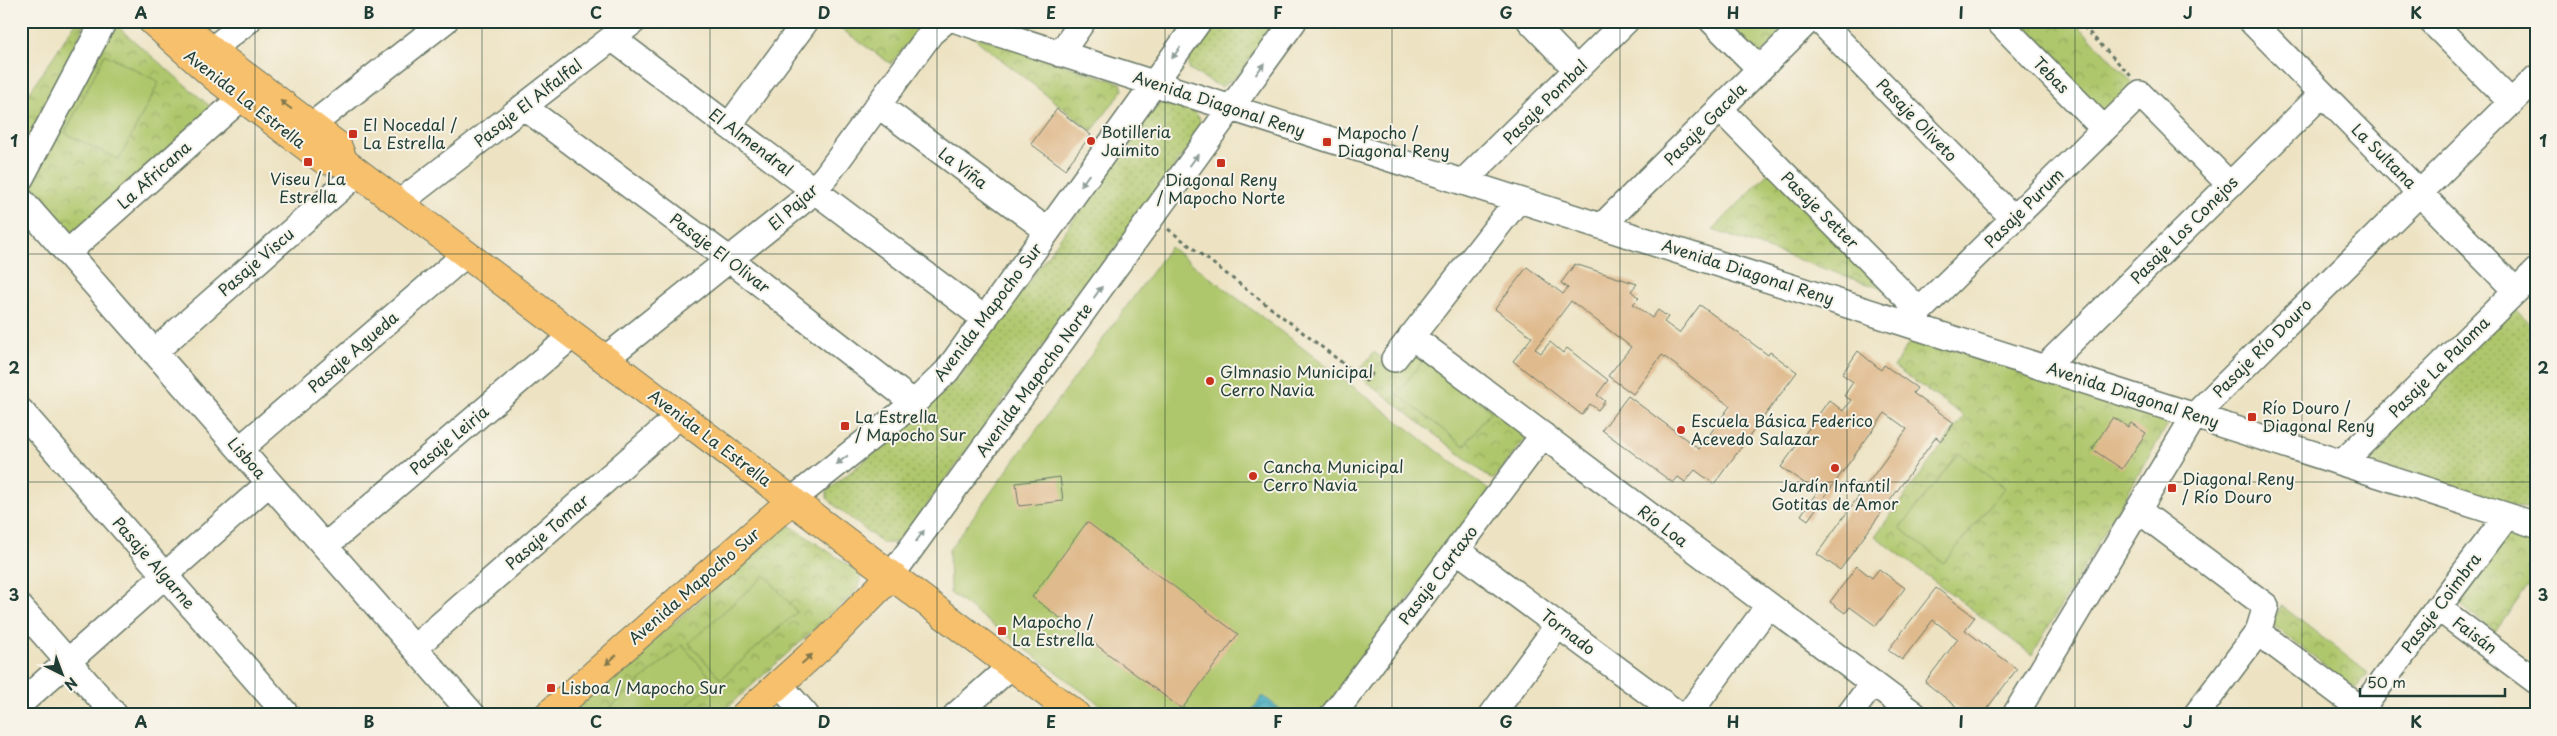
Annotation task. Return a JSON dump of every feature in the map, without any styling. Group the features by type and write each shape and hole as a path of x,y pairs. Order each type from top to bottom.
{"main road":[{"name":"Avenida La Estrella","path":"152,21 241,98 324,160 351,167"},
{"name":"Avenida La Estrella","path":"177,21 211,50 337,145 351,167 1076,715"},
{"name":"Avenida Mapocho Sur","path":"548,715 792,500"},
{"name":"Avenida Mapocho Norte","path":"745,715 828,640 891,576"}],"street":[{"path":"21,178 104,21"},
{"path":"211,50 248,21"},
{"path":"312,125 444,21"},
{"name":"Pasaje El Alfalfal","path":"399,203 634,21"},
{"path":"729,126 806,21"},
{"name":"El Pajar","path":"605,358 730,260 814,190 931,33 945,21"},
{"name":"Avenida Diagonal Reny","path":"959,21 1518,200 1914,317 2045,367 2536,525"},
{"path":"1060,54 1084,21"},
{"name":"Avenida Mapocho Sur","path":"792,500 914,403 947,371 1199,21"},
{"name":"Avenida Mapocho Norte","path":"891,576 1294,21"},
{"path":"1530,21 1577,70"},
{"name":"Pasaje Pombal","path":"1464,182 1626,21"},
{"path":"1712,21 1760,69"},
{"name":"Pasaje Gacela","path":"1602,226 1808,21"},
{"name":"Pasaje Oliveto","path":"1820,21 2014,218"},
{"name":"Tebas","path":"1998,21 2104,129"},
{"name":"La Sultana","path":"2251,21 2516,291"},
{"path":"2431,21 2511,102"},
{"name":"El Almendral","path":"612,38 985,319"},
{"name":"Pasaje Río Douro","path":"2015,715 2194,415 2536,78"},
{"path":"2140,94 2230,185"},
{"name":"Pasaje Purum","path":"1914,317 2140,94"},
{"name":"Pasaje Los Conejos","path":"2045,367 2322,94"},
{"name":"La Africana","path":"67,253 241,98"},
{"name":"La Viña","path":"878,105 1048,231"},
{"name":"Pasaje El Olivar","path":"524,107 730,260 914,403"},
{"name":"Pasaje Setter","path":"1720,109 1914,317"},
{"name":"Pasaje Viscu","path":"154,352 351,167"},
{"name":"Lisboa","path":"21,200 473,715"},
{"path":"1394,359 1518,200"},
{"name":"Pasaje Agueda","path":"240,450 466,254"},
{"name":"Pasaje La Paloma","path":"2343,462 2536,271"},
{"name":"Pasaje Leiria","path":"325,546 573,335"},
{"name":"Río Loa","path":"1411,336 1916,715"},
{"name":"Pasaje Algarne","path":"21,411 287,715"},
{"name":"Pasaje Tomar","path":"414,648 680,415"},
{"name":"Pasaje Cartaxo","path":"1333,715 1543,435"},
{"path":"21,703 269,483"},
{"path":"2138,510 2266,606 2258,632 2196,715"},
{"name":"Pasaje Coimbra","path":"2362,713 2507,516"},
{"name":"Tornado","path":"1457,550 1558,625 1663,710"},
{"path":"1688,715 1769,605"},
{"path":"21,608 115,715"},
{"name":"Faisán","path":"2438,608 2536,681"},
{"path":"1492,715 1558,625"},
{"path":"2258,632 2362,713"},
{"path":"956,715 1011,666"},
{"path":"1849,715 1873,683"},
{"path":"779,684 806,715"}],"path":[{"path":"2078,21 2139,85 2140,94"},
{"path":"1152,217 1366,381 1387,354 1394,359"}],"green space":[{"path":"77,21 86,21 21,162 21,105"},
{"path":"111,21 212,108 69,238 26,193"},
{"path":"761,21 793,21 782,36"},
{"path":"830,21 904,21 920,27 891,64"},
{"path":"1214,21 1277,21 1237,76 1221,87 1189,70 1188,57"},
{"path":"1720,21 1795,21 1756,59"},
{"path":"2008,21 2074,21 2135,85 2104,117"},
{"path":"969,34 1121,83 1123,90 1092,131"},
{"path":"105,54 159,82 119,160 65,133"},
{"path":"1171,100 1188,107 1196,114 1201,123 1201,130 902,539 893,543 882,543 834,505 827,498 827,491 917,418 966,369 1153,109 1160,103"},
{"path":"1772,169 1894,293 1713,230"},
{"name":"GImnasio Municipal Cerro Navia","path":"1170,247 1490,491 1321,715 1114,715 950,593 949,550"},
{"path":"2513,306 2536,330 2536,512 2373,464 2365,458 2364,452"},
{"path":"1913,336 2171,419 2032,655 1875,536 1964,416 1894,367"},
{"path":"1419,347 1530,433 1493,480 1357,374 1374,352 1400,371"},
{"path":"1424,359 1491,411 1464,446 1397,394"},
{"path":"1959,453 2004,488 1944,563 1900,528"},
{"path":"789,525 862,574 857,591 719,715 565,715"},
{"path":"2509,531 2536,540 2536,575 2495,632 2456,601"},
{"path":"765,575 797,612 721,679 689,643"},
{"path":"2282,606 2368,673 2355,689 2269,622"},
{"path":"682,645 714,681 676,715 608,715 605,712"}],"water":[{"path":"1263,696 1288,715 1248,715"}],"building":[{"path":"1057,109 1091,135 1065,169 1031,144"},
{"path":"1575,264 1637,284 1631,291 1639,298 1633,304 1652,318 1658,310 1668,317 1664,322 1679,333 1700,305 1768,355 1770,352 1797,372 1714,484 1695,470 1685,482 1678,477 1673,483 1602,430 1628,396 1699,449 1730,406 1662,355 1633,394 1608,376 1631,347 1571,301 1535,349 1541,353 1550,342 1563,353 1567,348 1608,380 1597,395 1605,401 1598,410 1590,404 1582,415 1513,361 1532,337 1495,309 1527,267 1563,294 1568,288 1561,283"},
{"path":"1858,351 1881,370 1884,365 1917,388 1913,393 1954,423 1941,441 1936,437 1840,570 1817,554 1907,429 1885,413 1808,520 1801,515 1817,492 1781,467 1829,400 1843,411 1851,400 1844,396 1853,382 1842,374"},
{"path":"2113,417 2128,427 2131,423 2146,433 2122,469 2092,449"},
{"path":"1060,477 1063,501 1019,506 1016,483"},
{"path":"1087,522 1238,634 1182,709 1032,597"},
{"path":"1857,566 1872,578 1879,569 1905,588 1876,626 1850,607 1845,613 1830,602"},
{"path":"1936,588 1975,617 1965,630 2017,669 1982,715 1967,715 1925,682 1958,639 1933,620 1902,660 1888,650"}],"place":[{"name":"El Nocedal / La Estrella","path":"353,134"},
{"name":"Botilleria Jaimito","path":"1091,141"},
{"name":"Mapocho / Diagonal Reny","path":"1327,142"},
{"name":"Viseu / La Estrella","path":"308,162"},
{"name":"Diagonal Reny / Mapocho Norte","path":"1221,163"},
{"name":"GImnasio Municipal Cerro Navia","path":"1210,381"},
{"name":"Río Douro / Diagonal Reny","path":"2252,417"},
{"name":"La Estrella / Mapocho Sur","path":"845,426"},
{"name":"Escuela Básica Federico Acevedo Salazar","path":"1681,430"},
{"name":"Jardín Infantil Gotitas de Amor","path":"1835,468"},
{"name":"Cancha Municipal Cerro Navia","path":"1253,476"},
{"name":"Diagonal Reny / Río Douro","path":"2172,488"},
{"name":"Mapocho / La Estrella","path":"1002,631"},
{"name":"Lisboa / Mapocho Sur","path":"551,688"}]}
